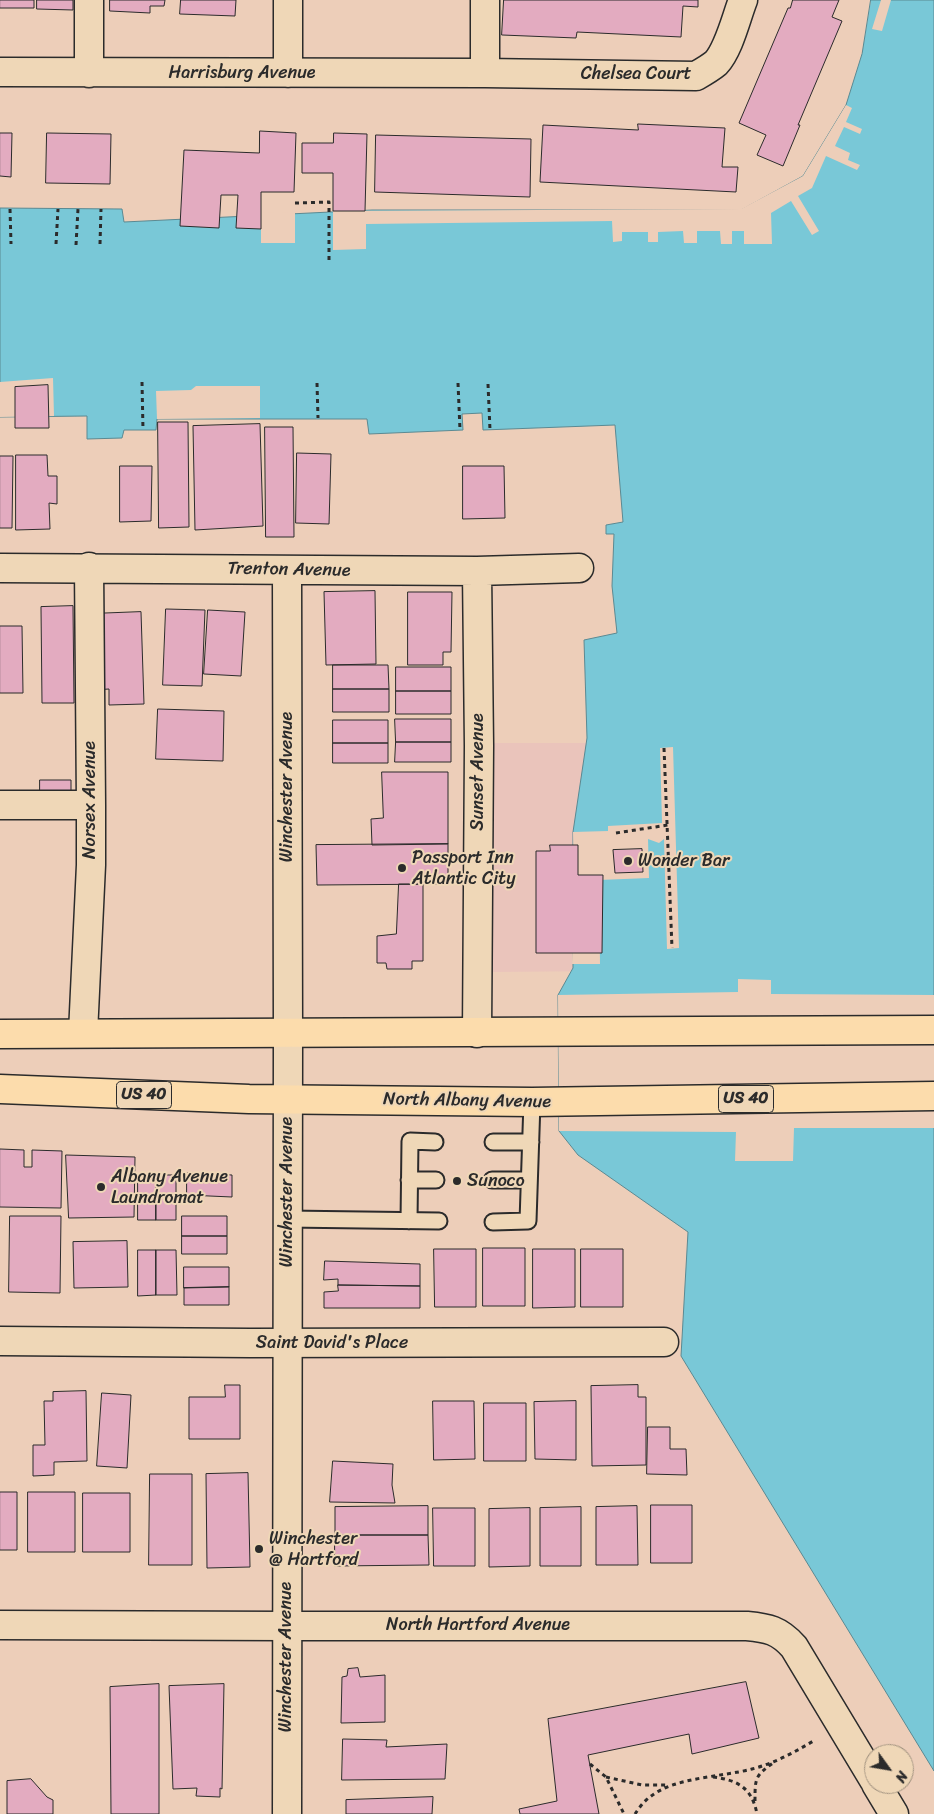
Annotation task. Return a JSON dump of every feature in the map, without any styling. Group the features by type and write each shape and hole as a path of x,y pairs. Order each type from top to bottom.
{"highway":[{"path":"0,1034 934,1030"},
{"name":"North Albany Avenue","path":"0,1089 288,1099 532,1102 934,1096"}],"street":[{"path":"89,0 89,72"},
{"path":"288,0 288,73"},
{"path":"485,0 485,73"},
{"name":"Chelsea Court","path":"485,73 696,76 717,62 725,48 743,0"},
{"name":"Harrisburg Avenue","path":"0,72 485,73"},
{"name":"Trenton Avenue","path":"0,568 89,567 477,571 579,568"},
{"name":"Norsex Avenue","path":"83,1033 92,805 89,567"},
{"name":"Winchester Avenue","path":"287,570 287,1814"},
{"name":"Sunset Avenue","path":"477,571 477,1033"},
{"path":"0,805 92,805"},
{"name":"Saint David's Place","path":"0,1341 664,1342"},
{"name":"North Hartford Avenue","path":"0,1625 747,1626 767,1628 785,1637 794,1646 864,1764"},
{"path":"882,1794 894,1814"}],"lane":[{"path":"494,1222 528,1222 532,1102"},
{"path":"409,1221 410,1141 435,1142"},
{"path":"493,1142 531,1142"},
{"path":"410,1180 436,1180"},
{"path":"492,1180 529,1180"},
{"path":"287,1219 439,1221"}],"path":[{"path":"295,203 329,202 329,261"},
{"path":"10,208 11,244"},
{"path":"56,244 58,209"},
{"path":"76,245 78,209"},
{"path":"100,244 101,209"},
{"path":"142,382 143,430"},
{"path":"317,383 318,418"},
{"path":"458,383 460,430"},
{"path":"488,384 490,430"},
{"path":"664,748 672,948"},
{"path":"616,833 668,825"},
{"path":"635,1814 649,1797 663,1788 752,1769 777,1760 813,1742 840,1724"},
{"path":"757,1814 755,1786 758,1773 777,1760"},
{"path":"590,1764 606,1777 624,1814"},
{"path":"606,1777 642,1785 674,1786"},
{"path":"710,1777 722,1778 742,1785 755,1802"}],"shaded area":[{"path":"492,743 607,743 607,971 491,972"}],"water":[{"path":"871,0 934,0 934,1771 681,1356 688,1232 578,1155 559,1131 558,995 573,968 573,832 587,738 584,640 617,633 612,586 614,534 606,534 606,525 623,522 615,425 483,430 482,413 462,414 463,430 369,434 367,419 157,419 156,430 124,430 122,438 87,439 87,416 0,417 0,208 122,209 124,222 372,210 741,210 803,176 846,105 862,54"}],"pier":[{"path":"881,0 891,0 882,31 872,29"},
{"path":"846,105 852,108 846,122 862,129 860,134 844,127 835,146 850,153 848,160 860,165 857,170 826,156 812,188 798,196 819,231 812,235 791,201 771,213 772,244 744,244 744,231 732,231 732,244 721,244 720,231 697,231 697,243 684,243 683,231 658,232 658,242 648,242 648,232 622,232 622,241 613,242 612,221 366,224 366,249 333,250 333,211 741,209 803,176"},
{"path":"295,212 295,243 261,243 261,213"},
{"path":"53,378 54,416 0,417 0,382"},
{"path":"196,386 260,386 260,418 157,419 156,391 191,390"},
{"path":"673,747 679,948 667,949 664,839 659,843 648,839 649,878 599,880 600,964 572,964 573,832 608,831 608,826 662,823 660,748"},
{"path":"738,979 771,980 771,994 934,995 934,1128 794,1128 793,1161 735,1161 736,1132 559,1131 558,995 738,992"}],"building":[{"path":"0,0 34,0 34,8 0,8"},
{"path":"37,0 73,0 73,10 37,9"},
{"path":"110,0 165,0 164,6 150,6 150,13 110,11"},
{"path":"181,0 236,0 235,16 180,14"},
{"path":"504,0 698,0 698,7 683,6 681,37 577,32 576,38 502,35"},
{"path":"793,0 839,0 832,17 842,21 798,125 800,125 783,166 757,155 766,135 739,123"},
{"path":"638,124 725,128 722,167 738,167 736,192 540,182 543,125 638,130"},
{"path":"260,131 296,133 294,192 261,192 261,229 236,228 238,195 221,195 219,228 180,226 184,150 259,153"},
{"path":"0,133 12,133 11,177 0,176"},
{"path":"47,133 111,134 110,184 46,183"},
{"path":"334,133 367,134 365,211 333,211 333,173 302,173 302,143 333,143"},
{"path":"376,135 531,139 530,197 375,192"},
{"path":"48,385 49,428 15,428 15,387"},
{"path":"158,422 188,422 189,527 159,528"},
{"path":"260,424 263,526 195,530 193,426"},
{"path":"265,427 293,427 294,537 266,537"},
{"path":"297,453 331,454 329,524 296,523"},
{"path":"16,455 47,455 48,476 57,476 57,504 49,503 50,529 16,530"},
{"path":"0,456 13,456 12,528 0,528"},
{"path":"120,466 152,466 151,521 120,522"},
{"path":"463,466 504,466 505,518 463,519"},
{"path":"375,591 376,664 326,665 324,592"},
{"path":"408,592 452,592 451,652 443,652 443,665 408,665"},
{"path":"73,606 74,703 42,703 41,607"},
{"path":"166,609 205,610 202,686 163,685"},
{"path":"208,610 245,612 241,676 204,674"},
{"path":"141,612 144,704 109,705 109,689 93,690 90,614"},
{"path":"0,626 22,626 23,693 0,693"},
{"path":"333,665 388,665 389,689 333,689"},
{"path":"396,667 451,667 451,691 396,691"},
{"path":"333,689 389,689 389,712 333,712"},
{"path":"396,691 451,691 451,714 396,714"},
{"path":"158,709 224,711 223,761 156,759"},
{"path":"395,719 451,719 451,742 396,742"},
{"path":"333,720 388,720 388,743 333,743"},
{"path":"396,742 451,742 451,762 395,762"},
{"path":"333,743 388,743 388,763 333,763"},
{"path":"382,772 448,772 448,844 372,845 371,819 383,818"},
{"path":"40,780 71,780 71,791 40,791"},
{"path":"448,844 448,884 317,885 316,845"},
{"name":"Wonder Bar","path":"550,845 578,845 578,875 603,875 602,953 536,953 536,851 550,851"},
{"name":"Wonder Bar","path":"642,849 643,872 615,873 613,850"},
{"path":"399,884 423,884 423,961 412,961 412,969 387,969 386,963 377,963 377,936 396,934"},
{"path":"0,1149 24,1150 24,1167 32,1167 32,1150 62,1151 61,1208 0,1207"},
{"name":"Albany Avenue Laundromat","path":"66,1155 135,1157 134,1217 69,1218"},
{"path":"187,1173 232,1175 232,1197 187,1195"},
{"path":"138,1175 156,1175 156,1220 138,1220"},
{"path":"156,1175 176,1175 176,1220 156,1220"},
{"path":"10,1216 61,1216 60,1293 9,1292"},
{"path":"182,1216 227,1216 227,1236 182,1236"},
{"path":"182,1236 227,1236 227,1254 182,1254"},
{"path":"127,1241 128,1287 74,1288 73,1242"},
{"path":"483,1248 525,1248 525,1306 483,1306"},
{"path":"434,1249 476,1249 476,1307 435,1307"},
{"path":"533,1249 575,1249 575,1307 533,1308"},
{"path":"581,1249 623,1249 623,1307 581,1307"},
{"path":"138,1250 156,1250 156,1295 138,1296"},
{"path":"156,1250 176,1250 177,1295 156,1295"},
{"path":"325,1261 420,1264 420,1286 338,1285 338,1279 324,1280"},
{"path":"184,1267 229,1267 229,1287 184,1288"},
{"path":"338,1285 420,1286 420,1308 324,1308 324,1292 338,1291"},
{"path":"229,1287 229,1305 184,1305 184,1288"},
{"path":"225,1385 240,1385 240,1439 189,1439 189,1397 225,1397"},
{"path":"638,1385 638,1397 646,1397 646,1465 592,1466 591,1386"},
{"path":"86,1391 87,1461 54,1462 54,1475 33,1476 33,1445 45,1445 44,1401 53,1401 53,1392"},
{"path":"102,1393 131,1395 127,1468 97,1466"},
{"path":"433,1401 474,1401 475,1459 434,1460"},
{"path":"576,1401 576,1460 535,1459 534,1402"},
{"path":"484,1403 526,1403 526,1461 484,1461"},
{"path":"648,1427 670,1427 670,1449 686,1449 687,1475 647,1474"},
{"path":"333,1461 393,1464 392,1485 395,1503 330,1502"},
{"path":"248,1473 250,1567 207,1568 206,1474"},
{"path":"150,1474 192,1474 192,1565 149,1565"},
{"path":"0,1492 17,1492 17,1550 0,1550"},
{"path":"28,1492 75,1492 75,1552 28,1552"},
{"path":"83,1493 130,1493 130,1552 83,1552"},
{"path":"651,1505 692,1505 692,1563 651,1563"},
{"path":"428,1506 428,1535 335,1535 335,1507"},
{"path":"637,1506 638,1565 596,1565 596,1507"},
{"path":"581,1507 581,1566 540,1566 540,1508"},
{"path":"433,1508 475,1508 475,1566 434,1566"},
{"path":"530,1508 530,1566 489,1567 489,1509"},
{"path":"335,1535 428,1535 429,1565 335,1566"},
{"path":"358,1668 360,1677 385,1675 385,1722 341,1723 342,1677 347,1676 348,1669"},
{"path":"746,1682 759,1738 692,1754 689,1734 588,1755 599,1814 520,1814 519,1809 557,1801 548,1719"},
{"path":"159,1684 159,1814 111,1814 110,1687"},
{"path":"224,1684 222,1789 220,1788 220,1797 196,1796 197,1788 173,1789 169,1686"},
{"path":"343,1739 387,1740 386,1747 447,1744 445,1779 342,1780"},
{"path":"31,1779 47,1797 53,1800 53,1814 7,1814 7,1781"},
{"path":"433,1797 432,1814 346,1814 346,1800"}],"place":[{"name":"Wonder Bar","path":"628,861"},
{"name":"Passport Inn Atlantic City","path":"402,868"},
{"name":"Sunoco","path":"457,1181"},
{"name":"Albany Avenue Laundromat","path":"101,1187"},
{"name":"Winchester @ Hartford","path":"259,1549"}]}
